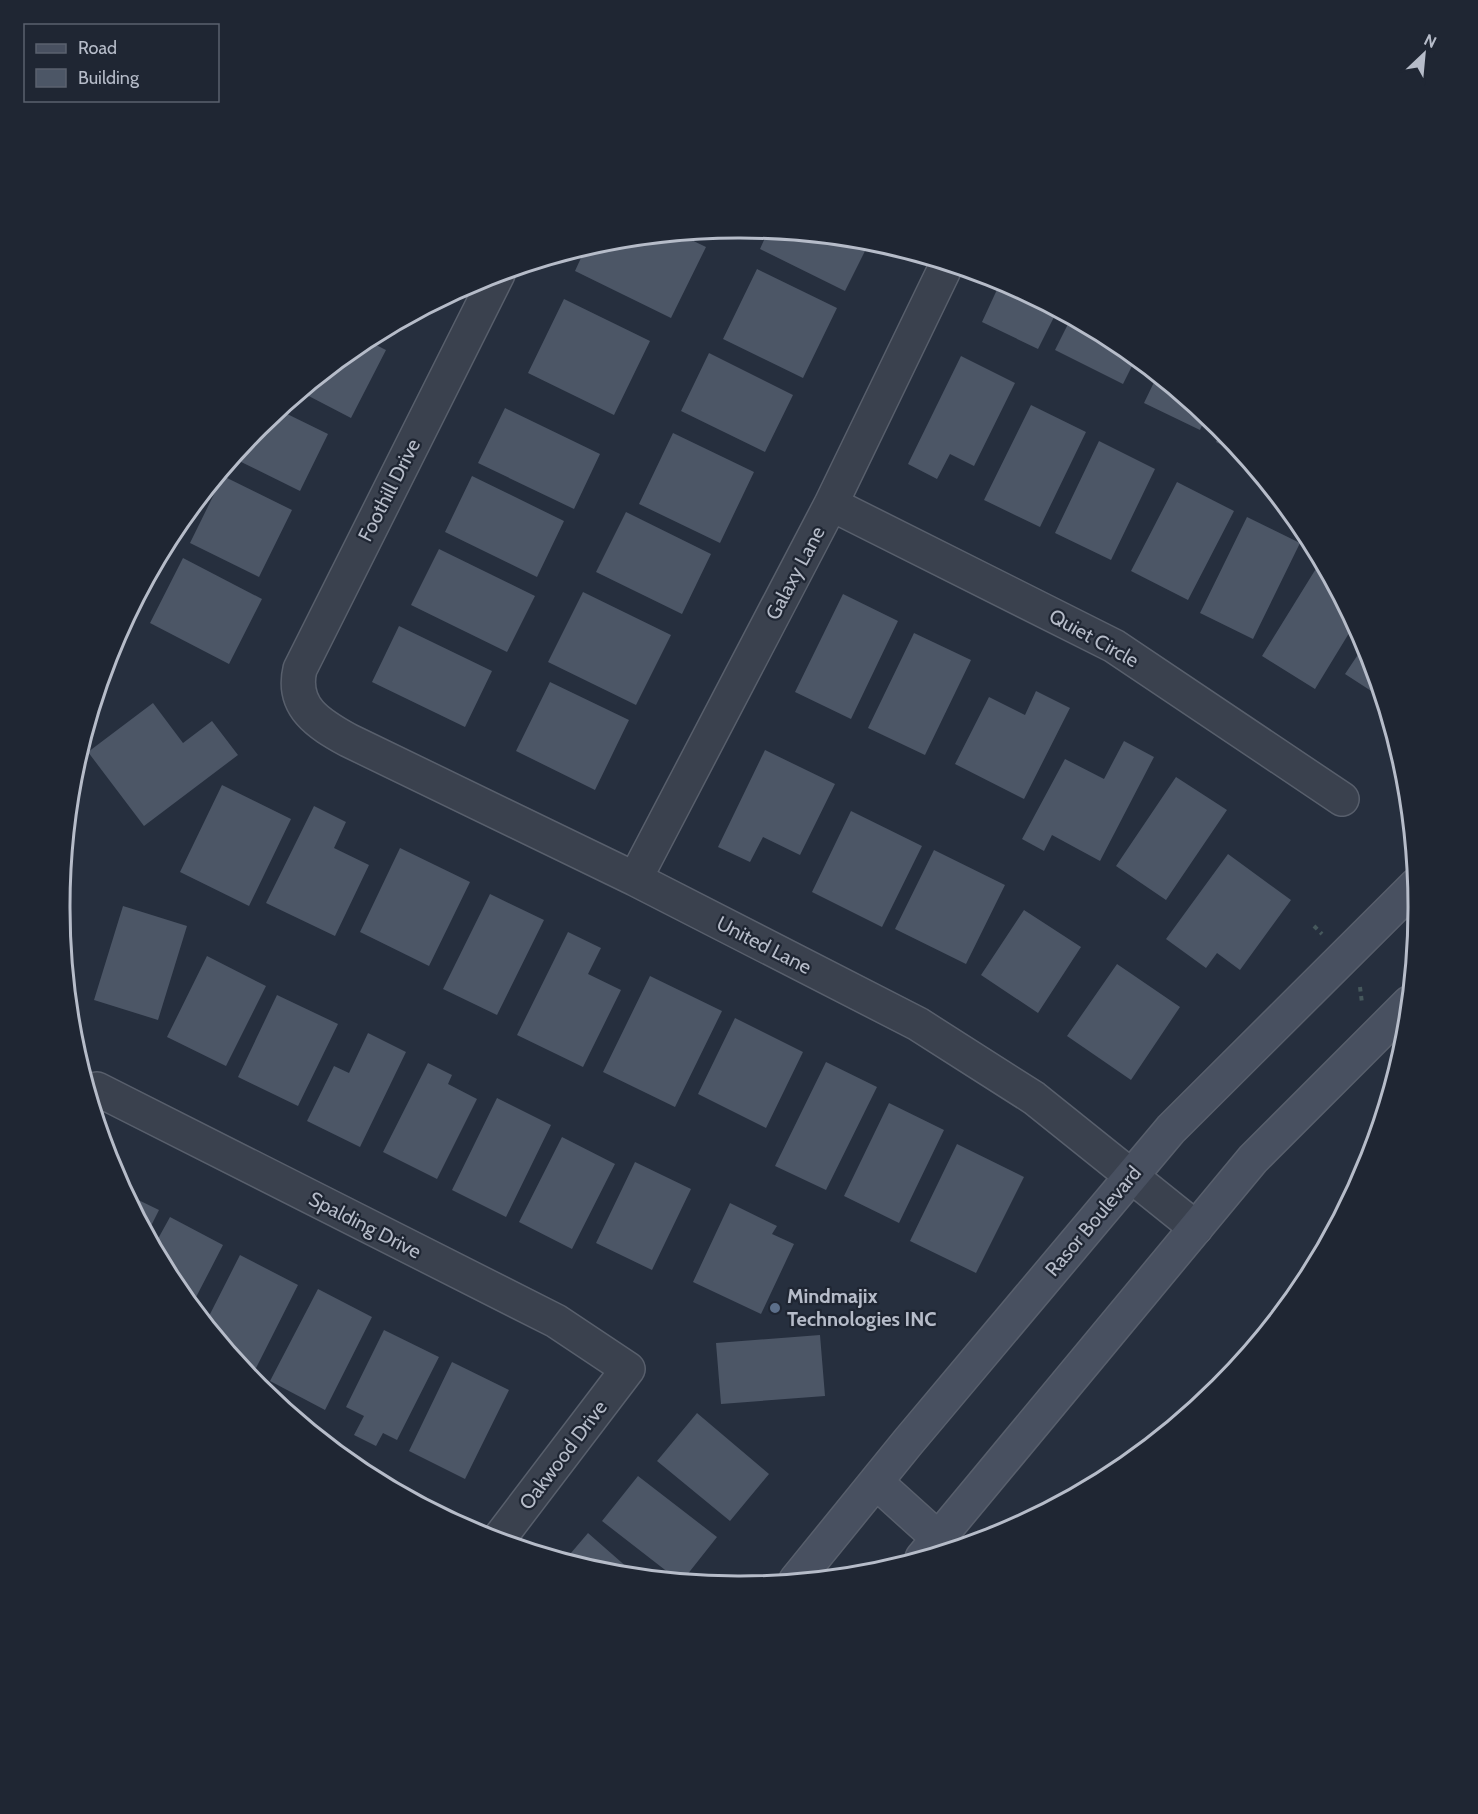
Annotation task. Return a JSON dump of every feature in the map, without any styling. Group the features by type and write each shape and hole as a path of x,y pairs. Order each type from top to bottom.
{"main road":[{"name":"Rasor Boulevard","path":"802,1572 1171,1129 1407,894"},
{"path":"931,1547 1253,1159 1399,1012"},
{"path":"876,1482 930,1548"}],"street":[{"name":"Galaxy Lane","path":"635,879 831,504 944,271"},
{"name":"Foothill Drive","path":"306,708 296,684 300,669 492,286"},
{"name":"Quiet Circle","path":"831,504 1114,646 1342,799"},
{"name":"United Lane","path":"306,708 319,724 348,740 635,879 918,1024 1034,1098 1196,1228"},
{"name":"Spalding Drive","path":"98,1097 556,1321 628,1369"},
{"name":"Oakwood Drive","path":"504,1533 628,1369"}],"path":[{"path":"1314,926 1320,932"}],"building":[{"path":"764,239 826,244 865,250 845,291 760,249"},
{"path":"692,240 706,247 671,318 575,271 581,257 609,251"},
{"path":"757,269 837,308 803,378 723,339"},
{"path":"997,290 1054,317 1038,349 982,322"},
{"path":"564,299 650,341 614,415 528,373"},
{"path":"1068,325 1132,367 1123,384 1055,350"},
{"path":"377,345 386,350 351,418 308,396"},
{"path":"709,353 793,395 765,452 681,411"},
{"path":"961,356 1015,383 974,466 950,454 937,479 908,464"},
{"path":"1154,383 1202,425 1200,430 1144,403"},
{"path":"1031,405 1086,432 1040,527 984,500"},
{"path":"505,408 600,454 574,509 478,463"},
{"path":"287,414 328,434 300,491 240,462"},
{"path":"673,433 754,472 720,543 639,504"},
{"path":"1099,441 1155,469 1111,560 1055,533"},
{"path":"472,476 564,521 537,577 445,532"},
{"path":"227,478 292,510 259,577 190,543 215,493"},
{"path":"1177,482 1234,511 1188,600 1131,571"},
{"path":"626,512 711,554 682,614 596,572"},
{"path":"1247,517 1299,543 1253,639 1200,613"},
{"path":"439,549 535,596 507,652 411,605"},
{"path":"183,558 262,599 229,664 150,623"},
{"path":"1316,569 1349,633 1315,689 1262,656"},
{"path":"583,592 671,635 636,705 548,662"},
{"path":"843,594 898,621 851,719 795,692"},
{"path":"399,626 492,671 465,727 372,682"},
{"path":"914,633 971,660 925,755 868,728"},
{"path":"1358,654 1372,691 1345,674"},
{"path":"550,682 629,720 595,790 516,751"},
{"path":"1036,691 1070,708 1024,799 955,764 989,697 1025,715"},
{"path":"153,703 183,743 212,721 238,755 144,826 89,751"},
{"path":"1124,741 1154,757 1100,861 1052,835 1044,851 1022,839 1065,759 1104,779"},
{"path":"765,750 835,784 800,855 763,837 750,862 718,847"},
{"path":"1176,777 1227,810 1166,900 1116,866"},
{"path":"222,785 291,819 249,906 180,872"},
{"path":"314,806 346,822 334,848 369,865 335,936 266,903"},
{"path":"851,811 922,846 882,927 812,892"},
{"path":"400,848 470,882 429,966 360,932"},
{"path":"934,850 1005,885 966,964 895,929"},
{"path":"1228,854 1291,900 1240,970 1217,953 1206,968 1166,939"},
{"path":"490,894 544,920 497,1015 443,989"},
{"path":"123,906 187,926 158,1020 94,1000"},
{"path":"1024,910 1081,947 1038,1013 981,975"},
{"path":"568,932 601,948 588,974 621,990 583,1067 517,1035"},
{"path":"207,956 266,986 226,1066 167,1037"},
{"path":"1117,964 1180,1007 1131,1080 1067,1036"},
{"path":"650,976 722,1011 675,1107 603,1072"},
{"path":"277,995 338,1024 298,1106 238,1077"},
{"path":"735,1018 803,1052 766,1128 698,1094"},
{"path":"368,1033 406,1052 360,1147 307,1121 334,1066 349,1073"},
{"path":"826,1062 877,1087 826,1190 775,1166"},
{"path":"428,1063 452,1075 448,1084 477,1099 437,1179 383,1152"},
{"path":"497,1098 551,1125 506,1217 452,1190"},
{"path":"889,1103 944,1130 899,1223 844,1196"},
{"path":"562,1137 615,1164 572,1249 519,1222"},
{"path":"957,1144 1024,1177 976,1273 910,1241"},
{"path":"635,1162 691,1189 652,1270 596,1243"},
{"path":"137,1200 159,1210 151,1225"},
{"path":"730,1203 777,1226 772,1234 794,1244 761,1314 693,1282"},
{"path":"170,1217 223,1245 196,1297 183,1278 158,1238"},
{"path":"240,1255 298,1285 256,1369 210,1315"},
{"path":"318,1289 372,1317 325,1410 270,1381"},
{"path":"384,1330 439,1357 397,1440 383,1433 376,1446 354,1435 364,1416 346,1407"},
{"path":"820,1335 825,1396 721,1404 716,1343"},
{"path":"452,1362 509,1390 465,1479 409,1451"},
{"path":"697,1413 769,1474 730,1521 657,1461"},
{"path":"638,1476 717,1537 688,1573 667,1571 602,1521"},
{"path":"588,1533 625,1566 609,1563 570,1554"}],"place":[{"name":"Mindmajix Technologies INC","path":"775,1308"}]}
